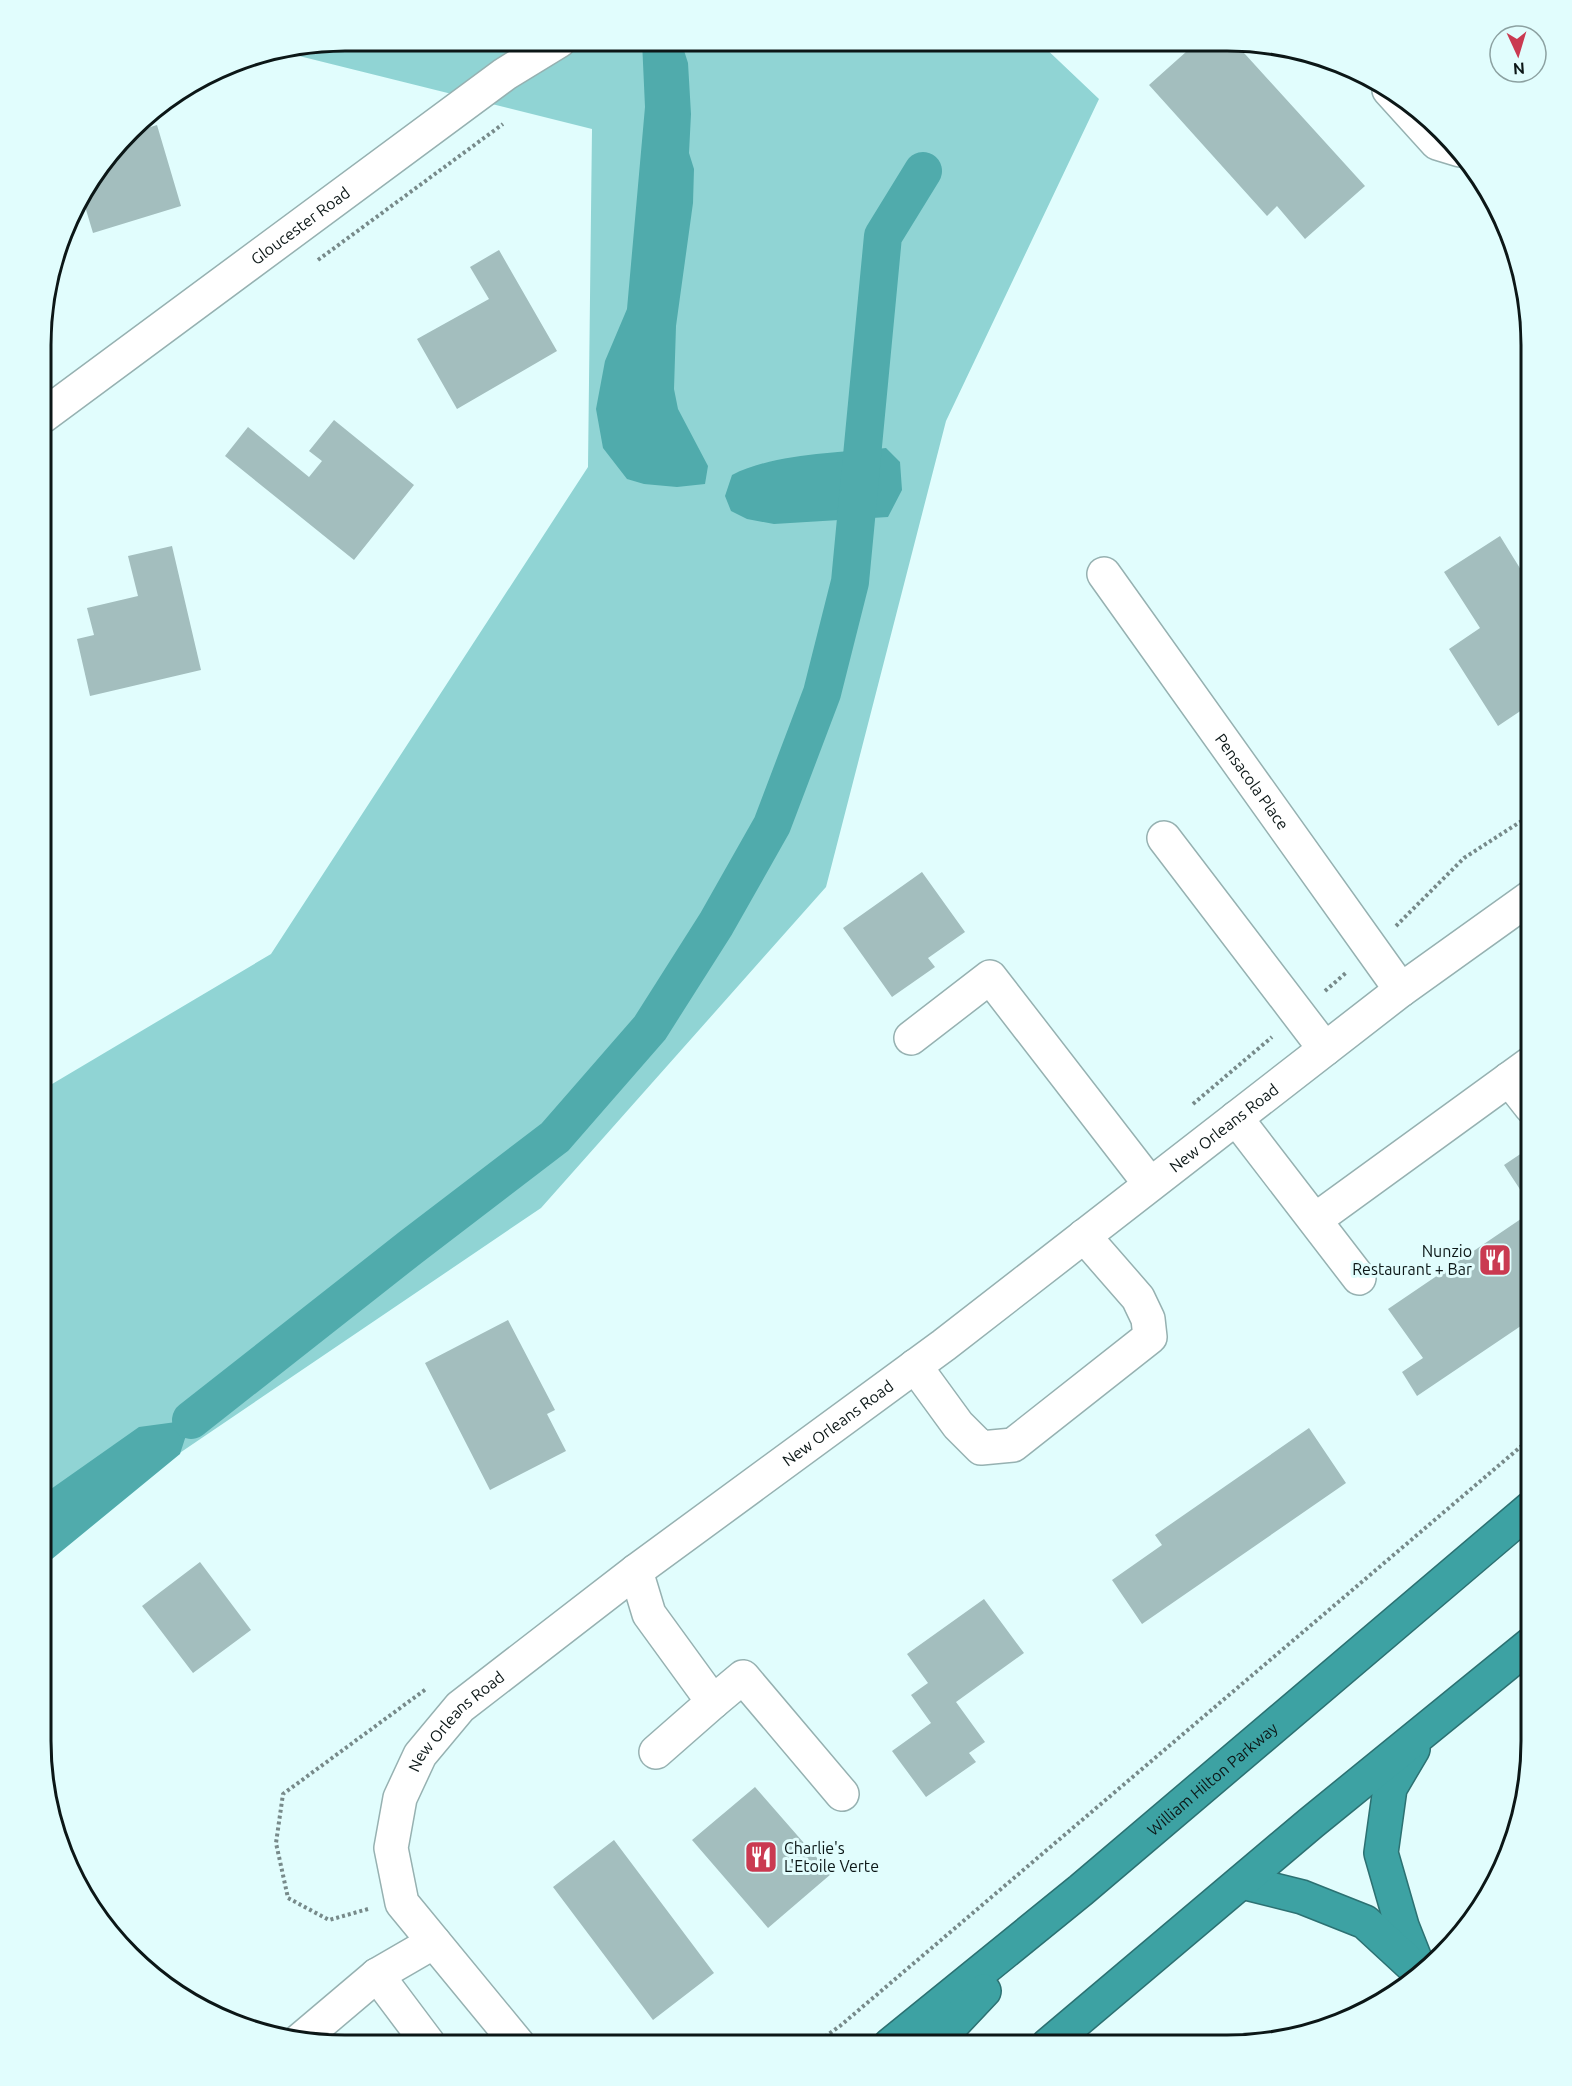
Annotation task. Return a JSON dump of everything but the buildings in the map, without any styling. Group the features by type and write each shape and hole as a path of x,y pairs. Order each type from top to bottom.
{"highway":[{"name":"William Hilton Parkway","path":"901,2035 1081,1890 1521,1516"},
{"path":"1060,2035 1521,1652"},
{"path":"1417,1965 1402,1926 1382,1853 1390,1788 1423,1732"},
{"path":"1242,1882 1302,1897 1365,1922 1414,1968"},
{"path":"943,2035 1081,1890"}],"street":[{"name":"Gloucester Road","path":"51,410 506,74 543,51"},
{"path":"1417,120 1437,143 1442,145"},
{"name":"Pensacola Place","path":"1104,574 1401,990"},
{"path":"1164,838 1325,1049"},
{"name":"New Orleans Road","path":"511,2035 402,1903 392,1848 400,1798 420,1755 460,1707 636,1572 915,1366 1401,990 1521,904"},
{"path":"911,1038 990,977 1150,1184"},
{"path":"1315,1220 1520,1071"},
{"path":"1236,1118 1359,1278"},
{"path":"915,1366 958,1425 981,1448 1013,1445 1150,1337 1148,1319 1138,1298 1084,1236"},
{"path":"636,1572 650,1614 713,1702"},
{"path":"656,1752 743,1677 842,1794"},
{"path":"309,2032 377,1975 434,1942"},
{"path":"377,1975 422,2035"}],"path":[{"path":"828,2035 1521,1447"}],"shaded area":[{"path":"345,51 1048,51 1099,99 946,421 826,887 541,1208 51,1540 51,1085 271,954 588,467 592,129 297,56"},
{"path":"642,51 684,51 688,63 691,114 689,153 694,169 693,203 676,326 674,389 678,409 708,466 705,484 677,487 644,484 627,479 603,448 596,409 605,361 627,309 645,107"},
{"path":"886,448 900,462 902,490 888,517 774,524 747,519 731,511 725,496 732,475 767,462 807,455"},
{"path":"191,1420 180,1454 51,1560 51,1489 139,1427"}],"waterway":[{"path":"191,1420 555,1137 650,1028 716,924 772,825 822,693 850,582 883,236 923,171"}],"place":[{"name":"Nunzio Restaurant + Bar","path":"1495,1260"},
{"name":"Charlie's L'Etoile Verte","path":"761,1857"}]}
